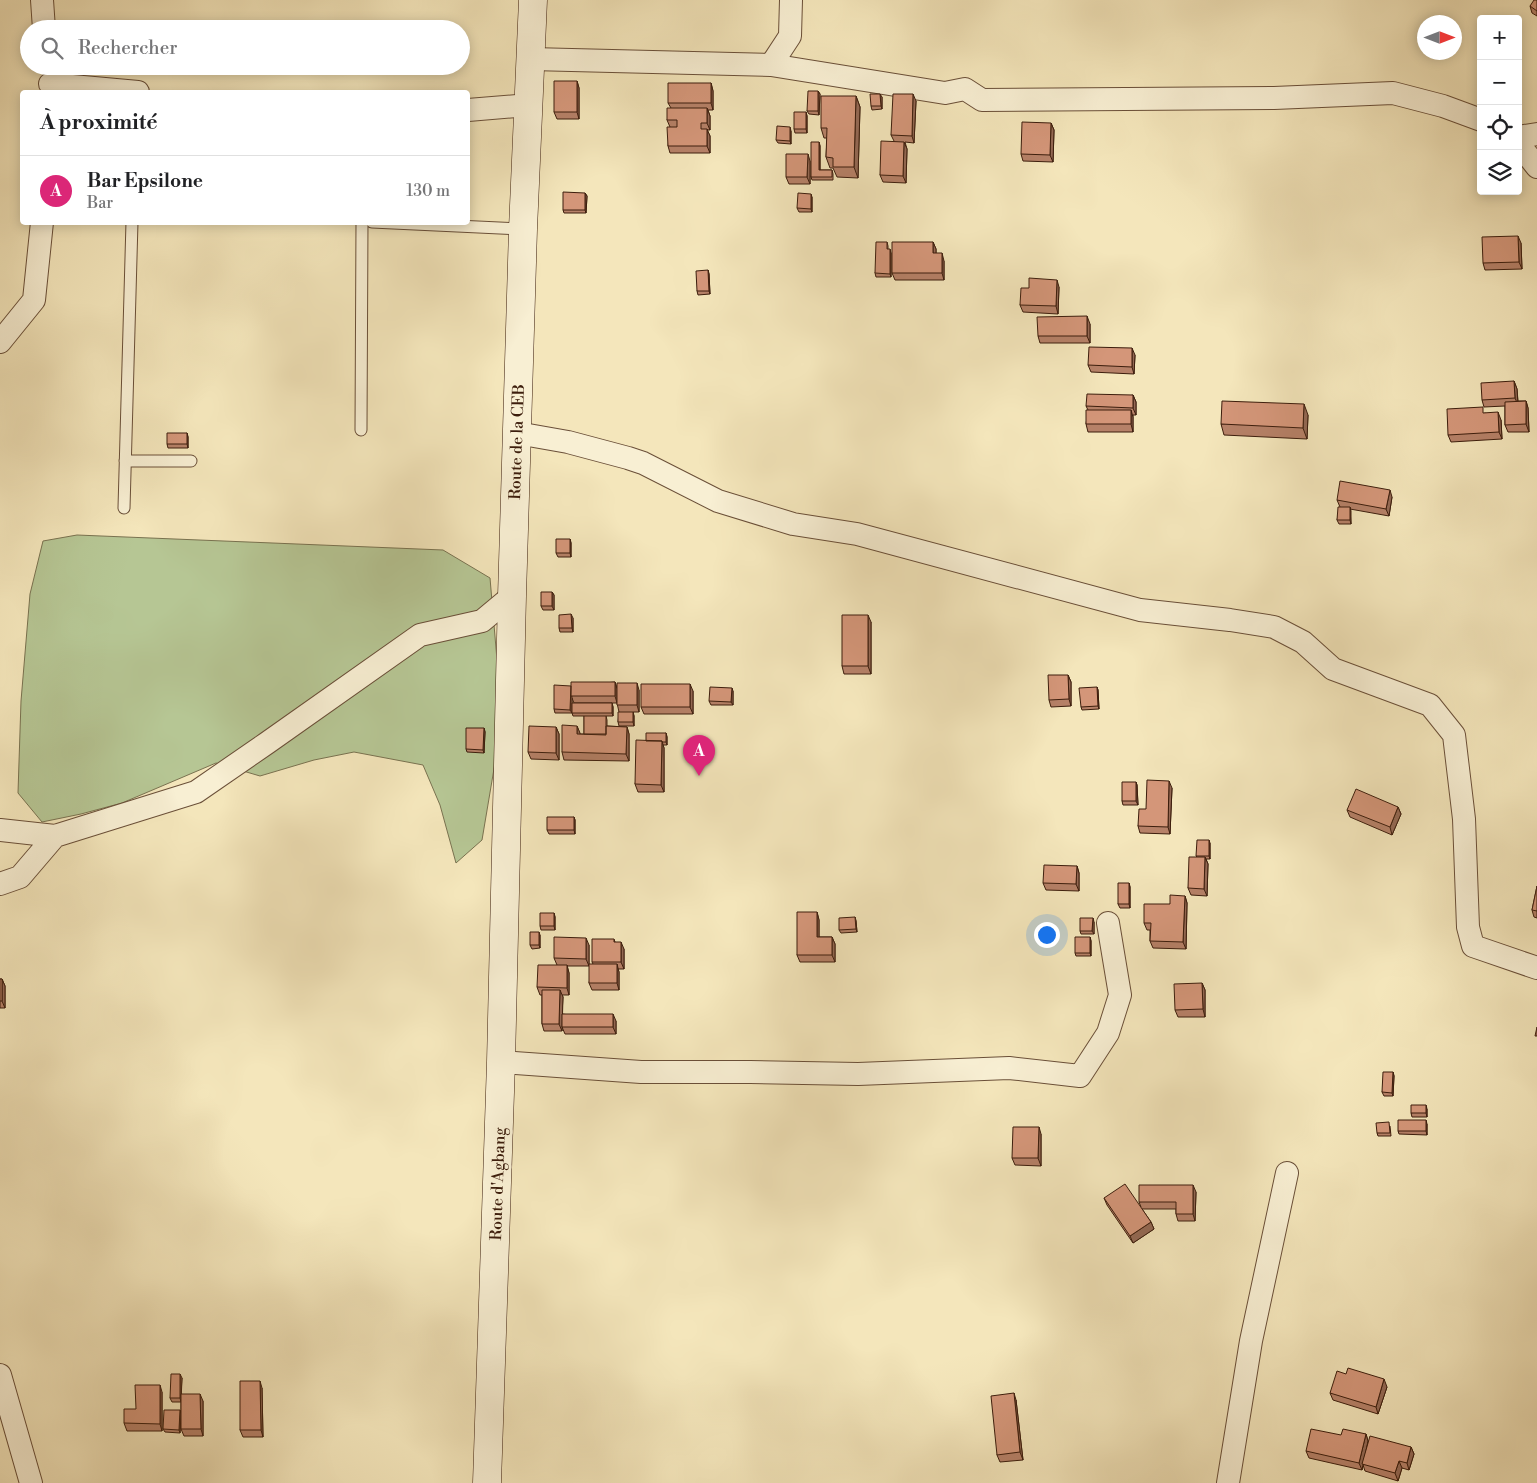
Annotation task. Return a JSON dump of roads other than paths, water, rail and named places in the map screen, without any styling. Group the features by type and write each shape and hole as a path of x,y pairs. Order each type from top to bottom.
{"main road":[{"name":"Route de la CEB","path":"504,885 523,229 533,0"},
{"name":"Route d'Agbang","path":"487,1483 501,1062 504,885"}],"street":[{"path":"42,0 43,20"},
{"path":"771,65 790,36 791,0"},
{"path":"531,59 771,65 946,93 965,89 982,100 1274,98 1393,93 1443,106 1477,119"},
{"path":"49,81 122,90"},
{"path":"470,110 529,104"},
{"path":"1522,136 1537,134"},
{"path":"1522,148 1537,167"},
{"path":"0,342 34,300 42,225"},
{"path":"517,432 568,442 628,458 643,463 718,501 793,524 857,534 1140,610 1274,627 1303,642 1333,669 1430,705 1454,735 1464,819 1468,927 1473,946 1537,968"},
{"path":"0,830 55,836 196,792 420,634 482,621 512,596"},
{"path":"0,884 20,877 55,836"},
{"path":"501,1062 641,1072 858,1074 1009,1068 1080,1076 1108,1033 1120,994 1108,923"},
{"path":"1228,1483 1251,1341 1287,1173"},
{"path":"0,1375 31,1483"}],"lane":[{"path":"124,508 132,225"},
{"path":"361,430 362,225"},
{"path":"434,225 523,229"},
{"path":"125,461 191,461"}],"place":[{"name":"Bar Epsilone","path":"699,776"}]}
